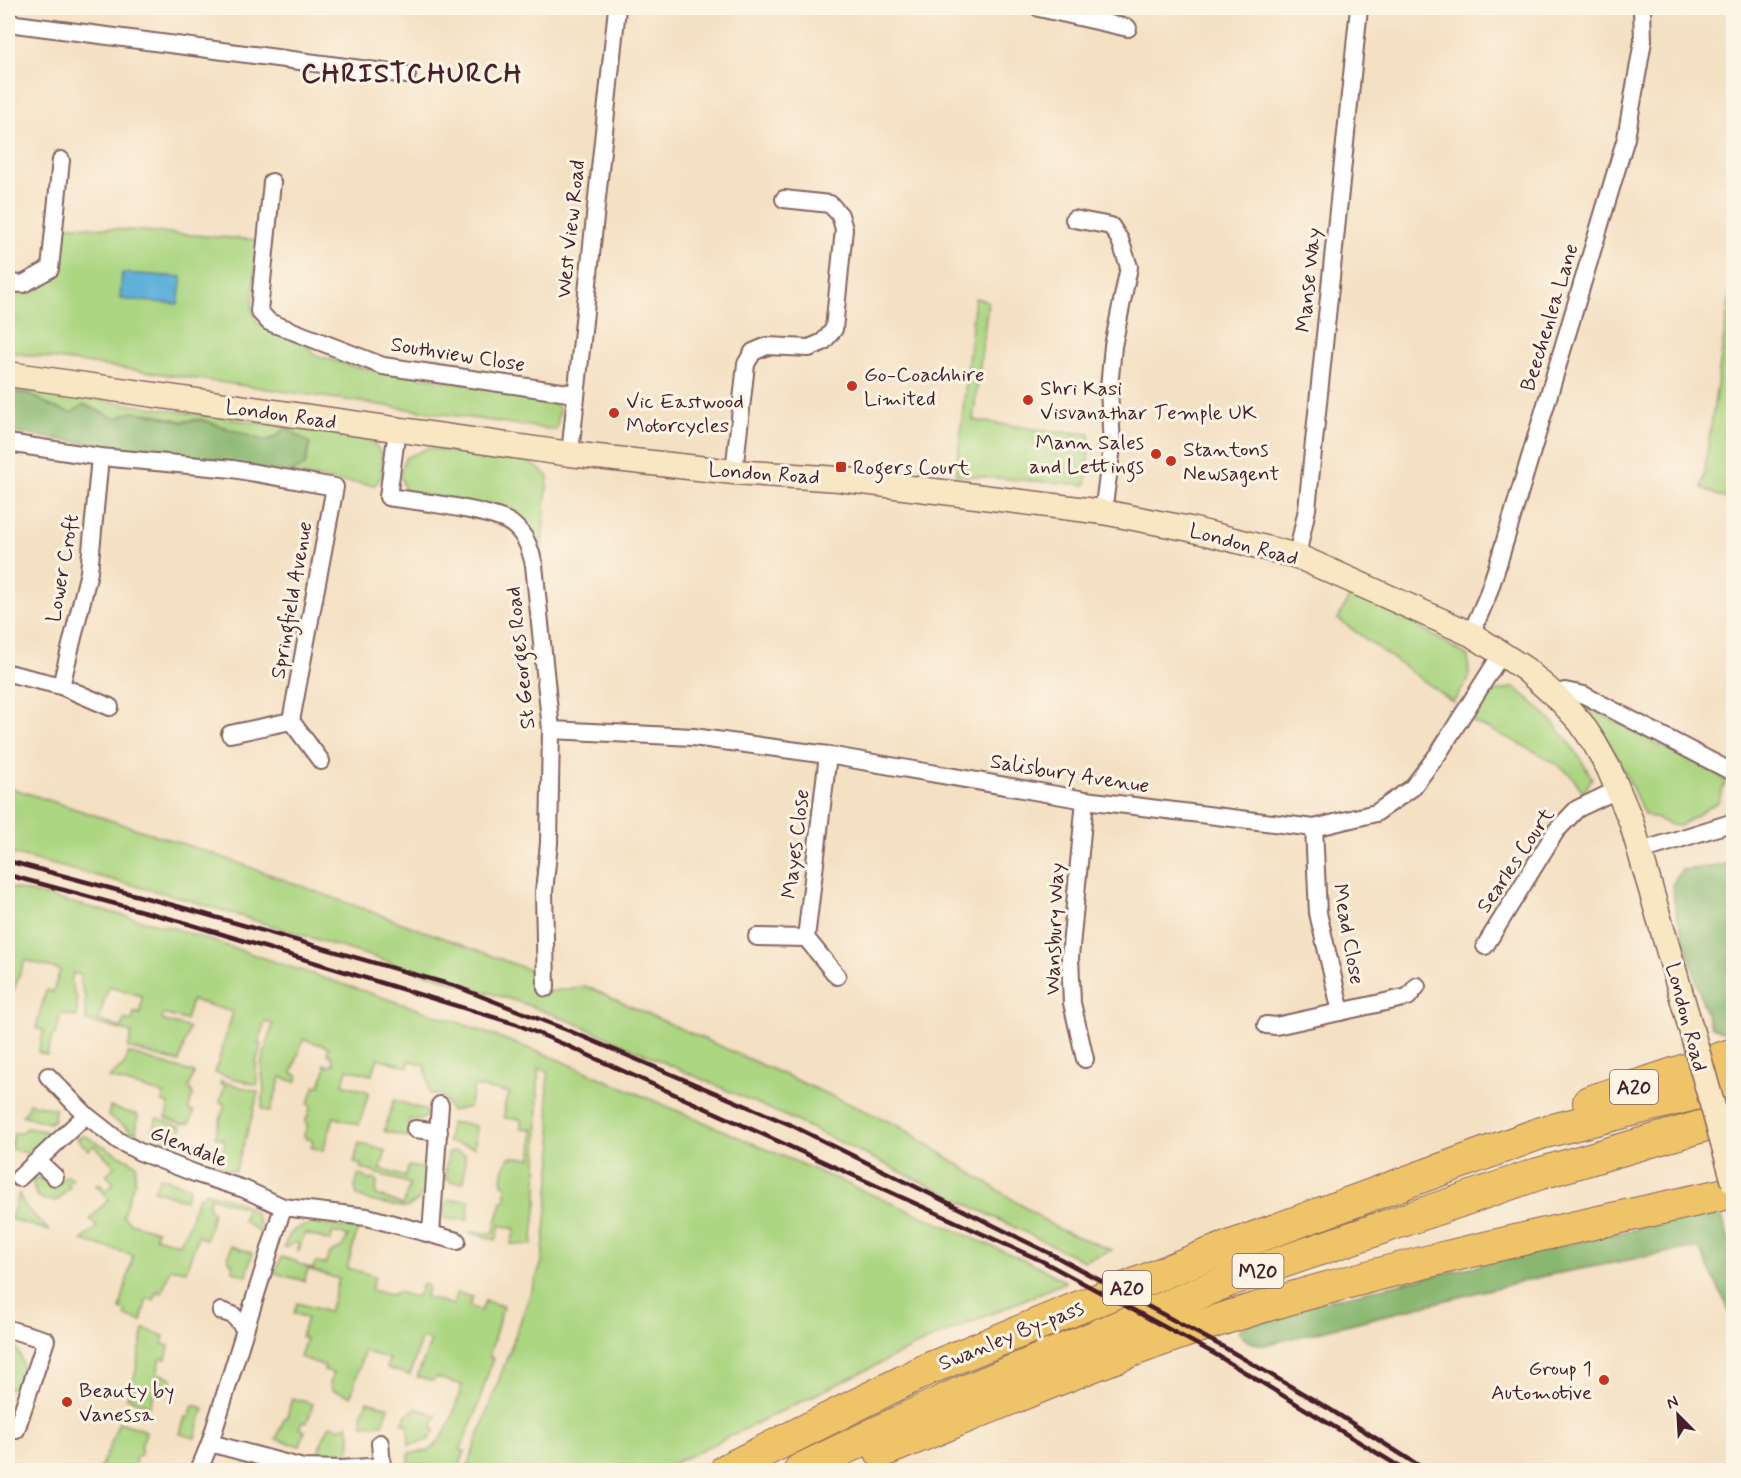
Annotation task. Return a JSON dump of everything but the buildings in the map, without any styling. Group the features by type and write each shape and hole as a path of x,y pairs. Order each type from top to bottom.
{"highway":[{"name":"A20","path":"1541,1133 1590,1102 1734,1054"},
{"path":"1541,1133 1734,1084"},
{"name":"M20","path":"800,1470 949,1398 1230,1280 1539,1174 1734,1117"},
{"name":"Swanley By-pass","path":"726,1470 928,1369 1207,1255 1541,1133"},
{"path":"837,1470 1091,1366 1244,1312 1443,1257 1734,1192"}],"main road":[{"name":"London Road","path":"8,374 570,454 734,472 839,479 1103,512 1190,529 1297,556 1367,585 1471,634 1525,669 1554,694 1581,723 1595,744 1619,789 1641,851 1734,1182"}],"street":[{"name":"West View Road","path":"570,454 617,8"},
{"path":"1039,8 1128,28"},
{"name":"Manse Way","path":"1297,556 1307,509 1359,8"},
{"name":"Beechenlea Lane","path":"1471,634 1500,558 1626,138 1643,41 1642,8"},
{"path":"9,18 407,75"},
{"path":"8,283 23,284 50,269 61,160"},
{"name":"Southview Close","path":"272,182 259,311 269,321 383,366 575,394"},
{"path":"734,472 746,364 753,352 767,346 809,348 823,342 834,329 844,229 840,215 830,204 784,200"},
{"path":"1074,219 1111,226 1120,240 1129,267 1113,346 1109,388 1112,447 1103,512"},
{"name":"St Georges Road","path":"397,430 388,497 491,514 512,523 528,541 534,565 551,730 549,843 544,892 546,988"},
{"path":"8,443 100,457"},
{"name":"Springfield Avenue","path":"100,457 233,469 335,487 291,721"},
{"name":"Lower Croft","path":"61,686 89,572 100,457"},
{"name":"Salisbury Avenue","path":"551,730 693,737 828,755 1085,800 1314,828 1376,813 1412,788 1438,754 1502,653"},
{"path":"8,673 61,686 110,707"},
{"path":"1554,694 1565,690 1584,695 1734,773"},
{"path":"230,734 291,721 321,761"},
{"name":"Mayes Close","path":"806,938 828,755"},
{"name":"Searles Court","path":"1485,946 1556,831 1577,809 1619,789"},
{"name":"Wansbury Way","path":"1085,800 1070,957 1072,1003 1086,1059"},
{"path":"1641,851 1734,822"},
{"name":"Mead Close","path":"1314,828 1318,913 1341,1012"},
{"path":"757,937 806,938 837,976"},
{"name":"Mead Close","path":"1266,1025 1275,1026 1408,997 1417,986"},
{"name":"Glendale","path":"48,1076 86,1114 119,1141 140,1152 244,1189 283,1207 367,1217 457,1241"},
{"path":"431,1234 440,1105"},
{"path":"19,1178 86,1114"},
{"path":"416,1129 439,1132"},
{"path":"38,1161 55,1178"},
{"path":"200,1470 283,1207"},
{"path":"221,1311 233,1315 245,1329"},
{"path":"8,1329 46,1340 16,1430"},
{"path":"210,1443 303,1468 342,1469 382,1466 380,1443"}],"green space":[{"path":"65,225 257,240 252,308 258,324 308,344 313,354 351,366 545,396 560,409 556,430 8,352 8,291 30,293 58,274"},
{"path":"1733,275 1734,502 1702,488"},
{"path":"975,298 988,301 973,420 1041,430 1090,434 1086,485 956,475"},
{"path":"8,387 366,438 376,446 381,454 382,476 375,485 290,473 305,466 310,444 286,428 275,437 265,441 201,419 182,421 155,414 133,412 115,418 84,404 71,413 51,406 29,393 8,391"},
{"path":"8,392 29,394 51,406 71,413 83,405 115,418 133,412 182,422 201,420 265,441 275,438 286,428 310,443 305,465 290,473 8,432"},
{"path":"428,448 531,463 548,476 541,555 538,557 531,537 405,490 400,475 405,458"},
{"path":"1351,593 1411,622 1468,656 1469,679 1453,702 1338,619"},
{"path":"1514,687 1548,717 1576,752 1592,778 1584,792 1569,773 1555,763 1471,721 1491,693"},
{"path":"1587,706 1720,775 1725,783 1718,802 1679,826 1644,814 1618,759"},
{"path":"8,787 211,853 533,971 542,993 585,986 899,1126 1058,1229 1112,1250 1084,1261 794,1120 575,1023 522,1003 182,898 8,853"},
{"path":"1733,862 1734,990 1728,1003 1733,1023 1732,1036 1712,1027 1706,1014 1676,912 1672,885 1681,870"},
{"path":"8,887 173,928 448,1019 550,1056 1038,1266 1066,1282 922,1343 660,1470 466,1470 542,1262 553,1149 547,1095 548,1072 538,1068 537,1201 532,1245 511,1244 515,1229 500,1225 496,1240 468,1232 494,1233 502,1201 506,1200 506,1185 502,1184 503,1172 509,1157 532,1158 533,1129 521,1128 521,1119 504,1118 505,1103 510,1093 474,1086 469,1107 451,1111 442,1095 430,1094 425,1066 410,1060 408,1067 378,1058 372,1075 347,1069 343,1084 369,1092 359,1125 334,1117 323,1151 311,1147 313,1143 311,1139 306,1139 304,1135 308,1125 305,1123 311,1106 308,1104 315,1085 320,1086 326,1066 323,1064 329,1066 334,1064 331,1055 327,1054 329,1047 303,1039 292,1073 298,1076 296,1082 281,1077 270,1112 262,1109 264,1088 261,1065 273,1024 265,1022 257,1043 261,1045 256,1063 257,1085 215,1073 233,1012 192,1000 186,1020 163,1014 162,1020 189,1028 179,1062 128,1048 132,1033 86,1021 81,975 73,973 71,982 77,1000 77,1017 61,1013 56,1034 53,1034 47,1055 38,1052 44,1031 36,1028 46,990 53,992 60,970 25,960 13,992 8,991","holes":["109,986 142,996 140,1014 134,1012 132,1021 124,1019 121,1028 98,1020"]},
{"path":"128,1053 194,1073 189,1087 193,1094 188,1110 194,1112 190,1123 183,1124 166,1118 169,1104 162,1102 164,1094 109,1078 125,1064"},
{"path":"221,1081 258,1092 235,1171 217,1166 225,1143 223,1139 215,1137 225,1104 220,1102 225,1085 220,1084"},
{"path":"394,1100 425,1110 428,1116 409,1120 408,1137 384,1131"},
{"path":"29,1103 55,1109 54,1120 49,1123 22,1115 26,1113"},
{"path":"110,1107 138,1115 136,1134 108,1116"},
{"path":"157,1118 182,1127 176,1144 158,1140 153,1129"},
{"path":"450,1123 476,1126 475,1147 448,1142"},
{"path":"26,1128 45,1131 48,1136 29,1154 8,1148 14,1133 21,1133"},
{"path":"83,1136 136,1164 135,1179 123,1216 130,1223 157,1231 155,1237 179,1244 187,1230 198,1197 204,1195 205,1192 234,1200 250,1208 259,1222 260,1233 243,1222 246,1208 210,1197 208,1207 213,1213 206,1240 198,1236 186,1271 170,1268 162,1293 157,1291 154,1300 147,1298 141,1321 125,1316 126,1311 120,1309 133,1255 82,1240 97,1227 90,1219 109,1199 96,1185 99,1183 106,1191 114,1183 106,1175 115,1166 94,1145 89,1150 77,1139"},
{"path":"359,1143 386,1151 380,1169 405,1177 409,1166 421,1168 425,1163 429,1165 425,1194 421,1194 419,1200 406,1208 357,1196 355,1186 359,1174 369,1180 377,1181 376,1195 403,1205 410,1184 361,1168 362,1165 354,1163"},
{"path":"453,1151 465,1154 464,1182 450,1182 445,1177 448,1154"},
{"path":"66,1176 73,1179 67,1184 70,1187 57,1201 44,1200 36,1195 32,1179 41,1179 53,1187"},
{"path":"160,1177 190,1187 185,1200 154,1190"},
{"path":"19,1194 25,1207 50,1231 10,1219"},
{"path":"448,1200 469,1200 468,1220 445,1219 443,1214"},
{"path":"1713,1211 1720,1214 1733,1252 1733,1318 1700,1250 1691,1248 1544,1276 1265,1345 1249,1341 1238,1331 1260,1316"},
{"path":"311,1224 358,1229 347,1268 375,1276 371,1290 390,1295 398,1292 414,1297 419,1294 422,1284 428,1286 426,1297 453,1305 457,1293 473,1297 469,1306 481,1311 485,1301 503,1306 489,1357 493,1358 475,1414 460,1450 465,1451 458,1470 409,1470 409,1453 429,1451 442,1437 454,1412 462,1385 435,1377 433,1381 417,1377 431,1341 421,1338 410,1375 387,1368 389,1359 364,1351 351,1396 332,1390 330,1383 333,1373 324,1370 325,1366 300,1357 306,1339 301,1337 307,1318 294,1313 297,1303 329,1312 339,1279 308,1269 304,1281 275,1273 281,1257 313,1269 315,1263 325,1264 330,1253 342,1247 348,1236 333,1232 330,1241 305,1233 298,1253 298,1243 284,1247 293,1231"},
{"path":"231,1246 252,1253 247,1276 233,1271 228,1259"},
{"path":"144,1329 164,1336 162,1344 169,1346 166,1359 161,1358 157,1373 172,1378 170,1387 157,1383 150,1406 127,1398 135,1375"},
{"path":"8,1338 17,1350 23,1367 16,1387 8,1389"},
{"path":"292,1398 313,1404 307,1423 302,1422 299,1428 305,1431 300,1446 276,1439 287,1417"},
{"path":"367,1401 389,1407 383,1424 363,1425 362,1413"},
{"path":"193,1405 204,1408 195,1438 180,1434 185,1417 189,1418"},
{"path":"415,1408 437,1415 432,1428 435,1430 428,1440 409,1445 408,1424 402,1423"},
{"path":"119,1422 146,1431 141,1454 135,1458 136,1470 99,1470 109,1449"},
{"path":"330,1425 340,1428 348,1425 350,1448 345,1455 318,1457 320,1446"}],"water":[{"path":"122,273 182,277 178,304 120,299"}],"railway":[{"path":"8,861 180,907 455,986 572,1032 791,1125 1053,1255 1227,1349 1331,1410 1426,1470"},
{"path":"8,875 179,921 516,1024 568,1046 1042,1261 1215,1354 1405,1470"}],"place":[{"name":"Go-Coachhire Limited","path":"852,386"},
{"name":"Shri Kasi Visvanathar Temple UK","path":"1028,400"},
{"name":"Vic Eastwood Motorcycles","path":"614,413"},
{"name":"Mann Sales and Lettings","path":"1156,454"},
{"name":"Stantons Newsagent","path":"1171,461"},
{"name":"Rogers Court","path":"841,467"},
{"name":"Group 1 Automotive","path":"1604,1380"},
{"name":"Beauty by Vanessa","path":"67,1402"}],"district":[{"name":"CHRISTCHURCH","path":"412,73"}]}
